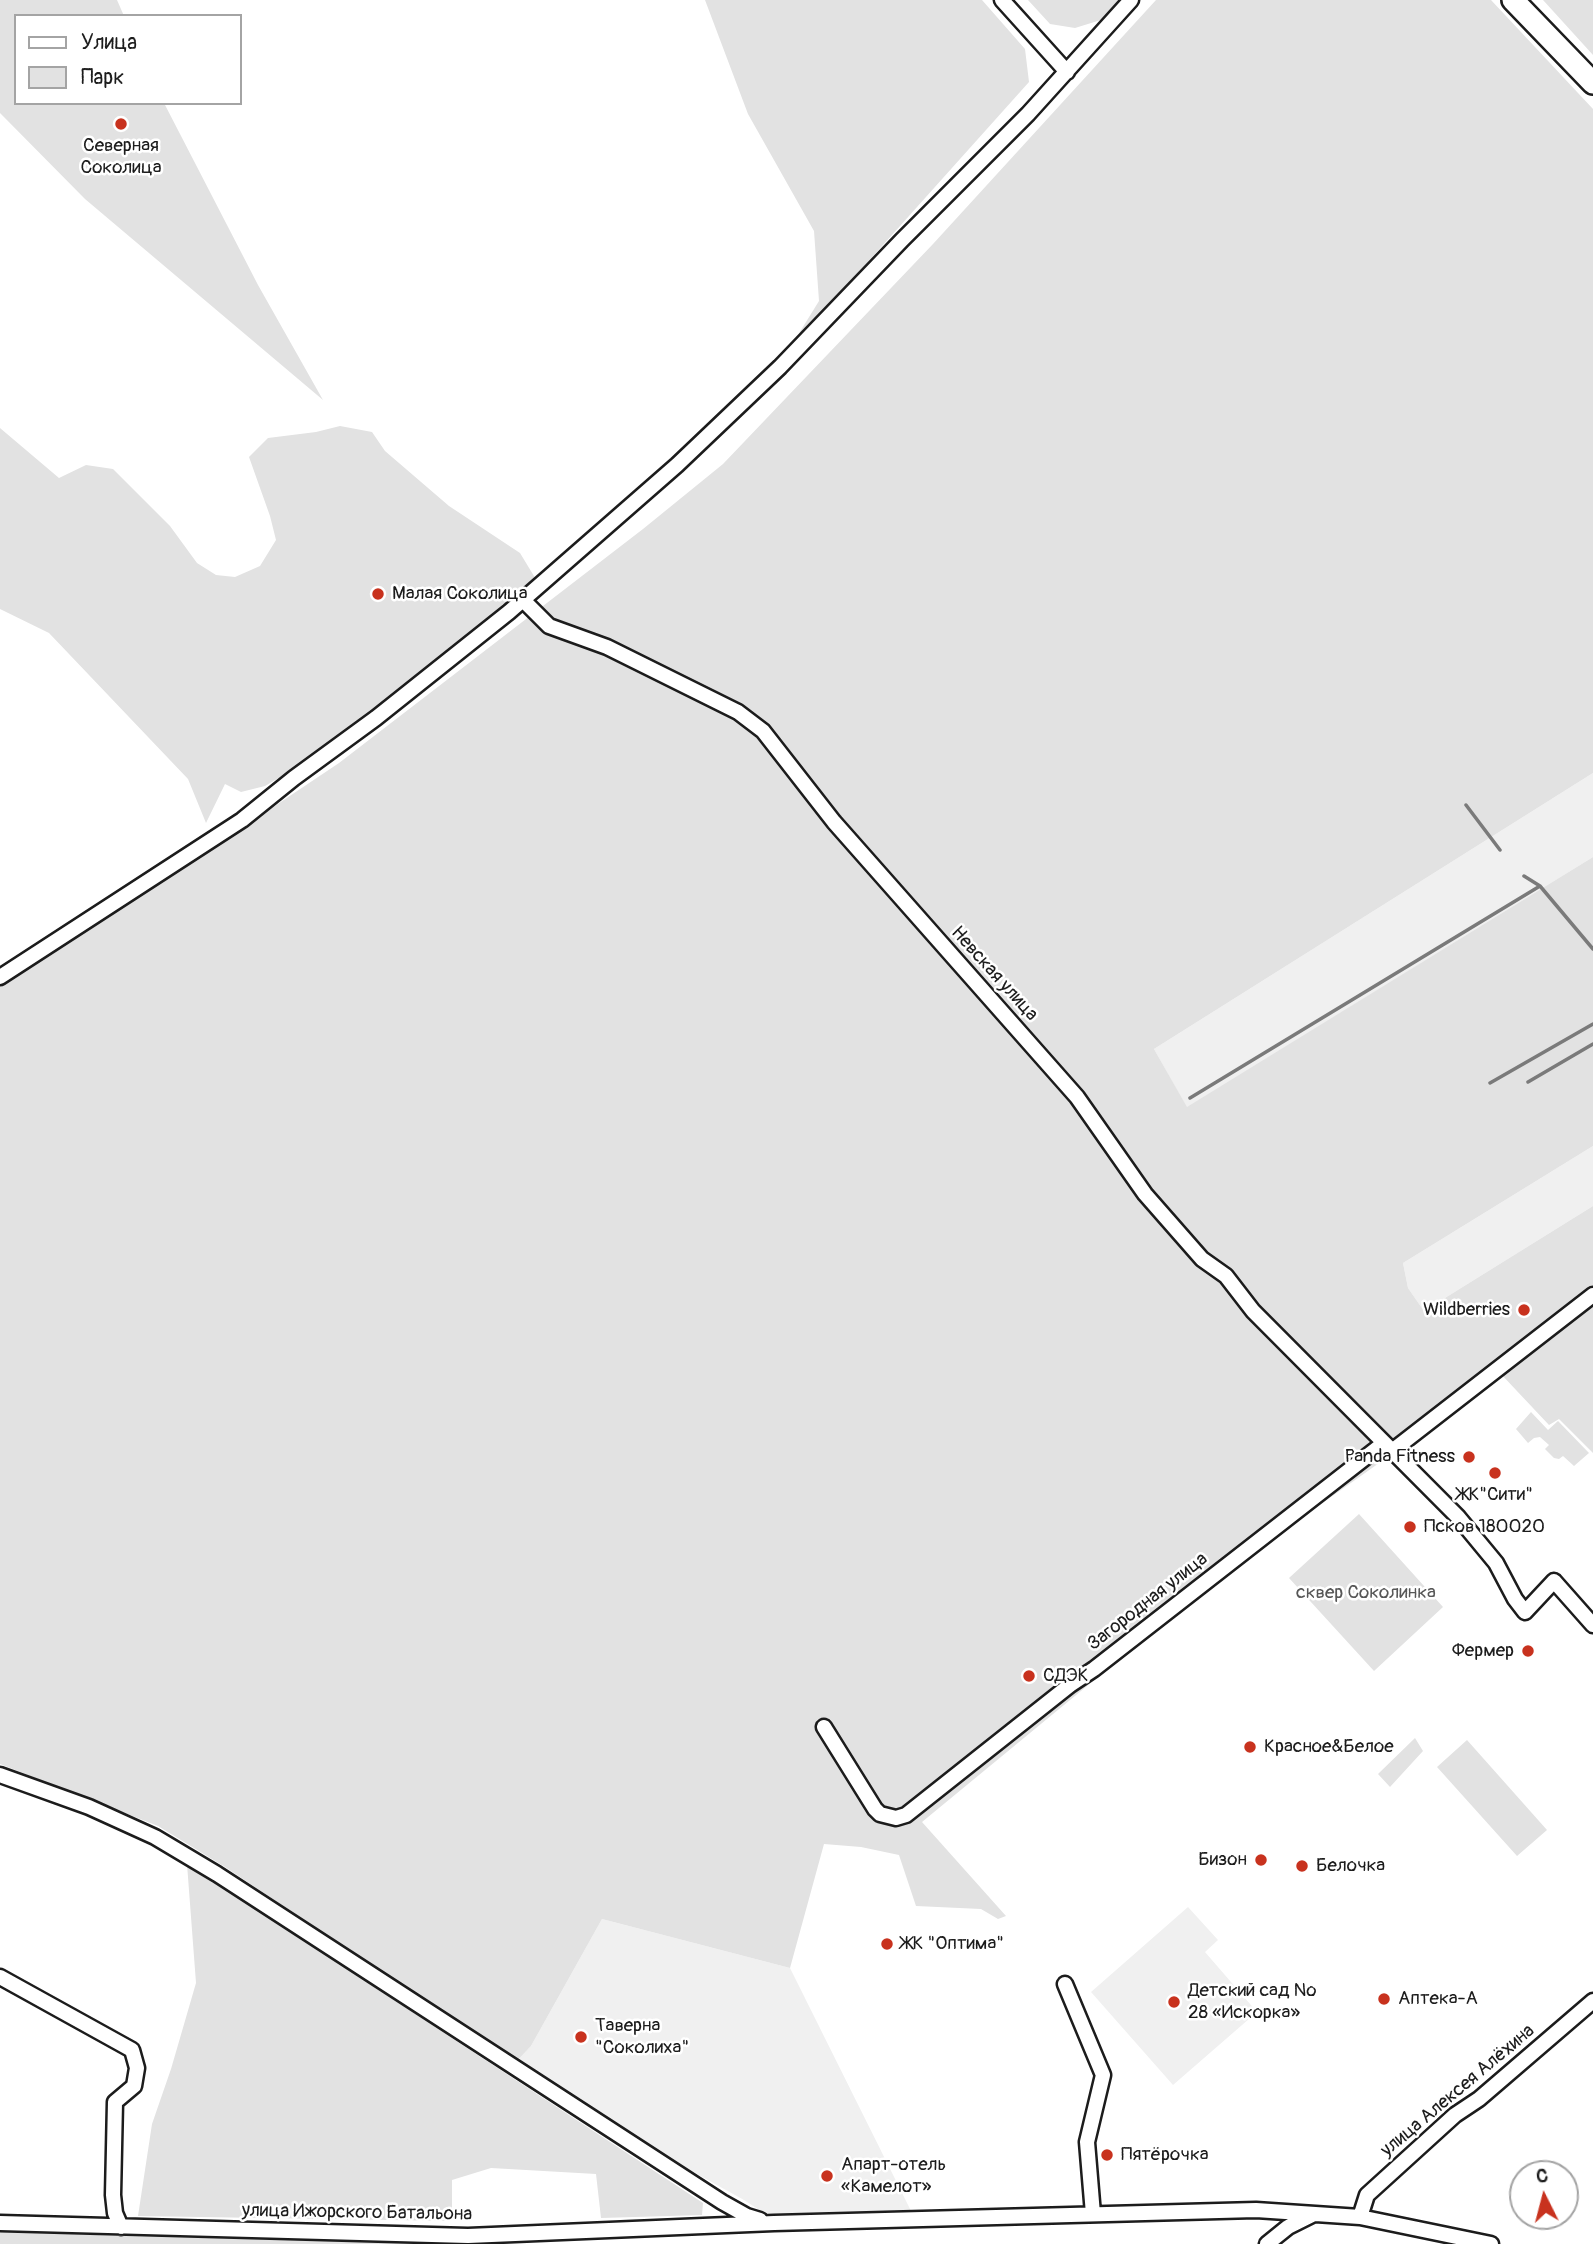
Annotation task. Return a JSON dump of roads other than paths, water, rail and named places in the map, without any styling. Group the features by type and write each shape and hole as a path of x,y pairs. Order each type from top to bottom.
{"highway":[{"path":"1513,0 1593,83"}],"street":[{"path":"1002,0 1067,72"},
{"path":"0,977 242,820 376,718 523,600 677,465 780,368 1067,72 1131,0"},
{"name":"Невская улица","path":"523,600 549,626 607,647 738,712 764,731 834,822 1077,1097 1145,1194 1202,1259 1226,1276 1253,1311 1485,1547 1525,1612 1554,1581 1593,1625"},
{"name":"Загородная улица","path":"824,1727 875,1809 880,1814 896,1818 906,1815 1070,1685 1593,1295"},
{"path":"0,1775 89,1807 155,1837 240,1889 722,2202 747,2216 774,2223"},
{"path":"0,1977 132,2050 137,2068 134,2086 115,2102 113,2195 114,2213 121,2227"},
{"path":"1065,1984 1103,2075 1087,2142 1093,2214"},
{"name":"улица Алексея Алёхина","path":"1360,2217 1367,2195 1455,2115 1479,2099 1593,2001"},
{"path":"712,2226 722,2202"},
{"name":"улица Ижорского Батальона","path":"0,2223 467,2240 774,2223 1222,2210 1360,2217 1491,2244"},
{"path":"1267,2244 1288,2227 1315,2213"}],"waterway":[{"path":"1466,805 1500,850"},
{"path":"1524,876 1540,886 1593,949"},
{"path":"1190,1098 1540,886"},
{"path":"1490,1083 1593,1024"},
{"path":"1528,1082 1593,1044"}],"place":[{"name":"Северная Соколица","path":"121,124"},
{"name":"Малая Соколица","path":"378,594"},
{"name":"Wildberries","path":"1524,1310"},
{"name":"Panda Fitness","path":"1469,1457"},
{"name":"ЖК\"Сити\"","path":"1495,1473"},
{"name":"Псков 180020","path":"1410,1527"},
{"name":"Фермер","path":"1528,1651"},
{"name":"СДЭК","path":"1029,1676"},
{"name":"Красное&Белое","path":"1250,1747"},
{"name":"Бизон","path":"1261,1860"},
{"name":"Белочка","path":"1302,1866"},
{"name":"ЖК \"Оптима\"","path":"887,1944"},
{"name":"Аптека-А","path":"1384,1999"},
{"name":"Детский сад № 28 «Искорка»","path":"1174,2002"},
{"name":"Таверна \"Соколиха\"","path":"581,2037"},
{"name":"Пятёрочка","path":"1107,2155"},
{"name":"Апарт-отель «Камелот»","path":"827,2176"}],"park label":[{"name":"сквер Соколинка","path":"1366,1593"}]}
